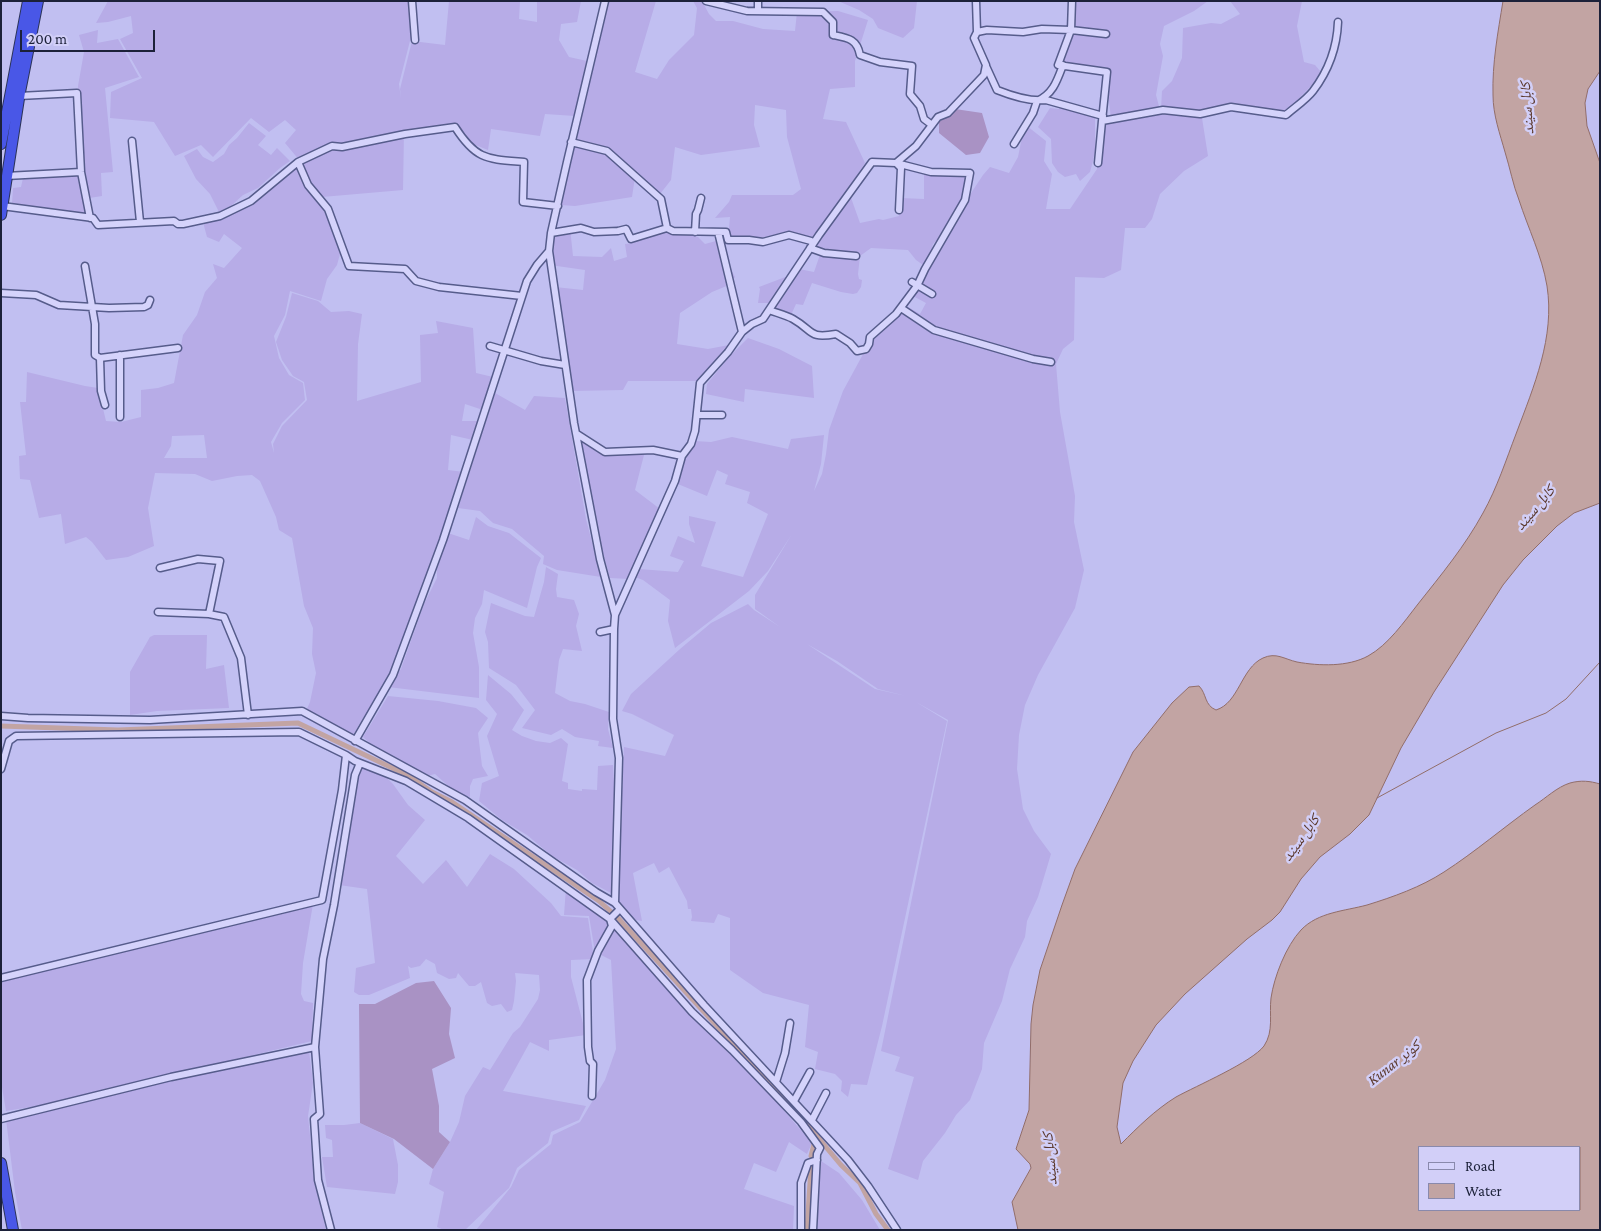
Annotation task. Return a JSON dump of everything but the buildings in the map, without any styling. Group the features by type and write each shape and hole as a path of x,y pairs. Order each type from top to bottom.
{"highway":[{"path":"1,144 28,1"},
{"path":"2,210 19,96 38,1"},
{"path":"1,1163 13,1230"}],"street":[{"path":"412,1 415,40"},
{"path":"605,1 571,142 551,233 549,251 565,365 600,559 616,615"},
{"path":"706,1 733,6 740,10 823,12 833,22 833,35 849,38 858,46 860,55 880,62 912,66 910,94 920,106 924,119 932,125"},
{"path":"758,1 758,11"},
{"path":"976,1 977,32 974,38 997,90 1037,101 1046,100 1102,119 1163,110 1200,114 1231,107 1286,115 1312,92 1324,72 1334,53 1338,22"},
{"path":"1072,1 1071,30 1058,65 1107,72 1098,163"},
{"path":"977,32 986,30 1022,32 1042,29 1106,34"},
{"path":"896,163 916,146 938,117 948,113 978,82 984,75 986,65"},
{"path":"1037,101 1046,98 1054,88 1063,65"},
{"path":"19,96 77,93 81,172 90,218"},
{"path":"1014,144 1033,114 1037,101"},
{"path":"2,210 93,218 98,225 174,220 178,224 182,224 220,216 251,201 298,162 332,146 342,147 405,134 455,127 466,144 486,158 524,162 523,202 558,206"},
{"path":"132,141 140,222"},
{"path":"571,142 607,151 661,199 667,228"},
{"path":"298,162 308,185 328,209 349,266 405,269 416,281 439,287 522,296"},
{"path":"615,903 619,758 614,718 614,629 616,615 675,480 682,456 691,444 697,415 700,383 728,352 742,332 752,324 763,319 769,310 812,246 872,162 896,163 931,172 970,174 965,200 925,268 901,308 870,337 870,344 866,349 856,351 850,343 836,334 821,337 811,334 792,319 769,310"},
{"path":"896,163 901,168 900,210"},
{"path":"6,176 81,172"},
{"path":"695,232 696,214 701,198"},
{"path":"551,233 581,228 594,232 626,229 631,239 667,228 673,231 726,232 728,240 763,242 789,235 811,241 812,246 824,253 856,256"},
{"path":"718,232 742,332"},
{"path":"355,741 392,675 443,540 527,281 549,251"},
{"path":"85,266 96,341 95,355 100,358 178,348"},
{"path":"914,284 932,294"},
{"path":"1,293 36,295 59,305 92,307 144,307 148,305 150,300"},
{"path":"901,308 934,330 1034,359 1051,362"},
{"path":"490,346 565,365"},
{"path":"120,355 120,417"},
{"path":"100,358 101,391 105,405"},
{"path":"697,415 722,415"},
{"path":"577,434 605,452 653,450 682,456"},
{"path":"160,568 198,559 220,561 209,614"},
{"path":"158,612 209,614 224,617 241,658 248,715"},
{"path":"600,632 614,629"},
{"path":"1,716 150,720 302,711 465,800 596,892 615,903 704,1005 848,1160 897,1230"},
{"path":"1,769 9,741 16,736 300,732 360,763 406,781 468,818 610,919 692,1012 732,1050 801,1122 820,1148 816,1160 813,1230"},
{"path":"1,978 322,900 342,790 346,755"},
{"path":"331,1230 318,1180 314,1119 320,1114 315,1047 323,959 334,905 354,775 360,763"},
{"path":"610,919 620,909"},
{"path":"592,1096 593,1064 590,1062 588,1047 587,980 598,951 612,926 610,919"},
{"path":"776,1082 785,1053 790,1023"},
{"path":"1,1119 172,1077 315,1047"},
{"path":"794,1100 810,1072"},
{"path":"812,1120 826,1093"},
{"path":"801,1230 801,1183 808,1163 816,1160"}],"shaded area":[{"path":"108,1 409,1 412,33 399,84 401,99 400,89 412,41 445,45 449,1 520,1 519,19 537,22 537,1 581,1 577,22 561,24 559,40 569,57 587,61 575,116 545,114 540,136 491,129 488,150 468,142 451,128 404,132 403,190 322,197 306,179 300,161 285,143 296,130 285,120 269,132 251,118 213,157 201,145 175,156 154,122 110,118 111,92 142,78 120,39 133,33 131,16 96,23"},
{"path":"609,1 656,1 635,72 657,79 669,60 694,35 697,8 693,1 702,1 709,14 716,21 733,21 763,29 795,31 797,12 838,11 868,20 855,61 855,87 830,89 823,119 846,122 865,163 813,238 790,234 773,239 728,240 730,217 715,218 729,202 732,195 793,195 801,189 787,137 786,110 755,105 754,125 760,147 701,155 675,147 671,180 660,194 635,177 632,197 575,206 561,205"},
{"path":"838,1 917,1 914,28 903,38 878,28 873,19 859,10"},
{"path":"1073,1 1208,1 1194,11 1164,26 1160,44 1163,56 1156,95 1160,110 1111,119 1106,73 1060,63 1072,29"},
{"path":"1230,1 1302,1 1297,26 1304,62 1315,65 1321,72 1314,83 1285,113 1230,106 1199,113 1161,109 1162,91 1172,81 1182,58 1183,28 1211,23 1221,24 1240,14"},
{"path":"98,30 97,43 118,39 139,77 105,88 113,172 101,173 102,196 83,199 86,213 12,204 13,188 21,187 23,178 84,173 78,86 84,52 79,35"},
{"path":"1062,104 1095,114 1095,150 1093,161 1090,172 1080,181 1076,174 1065,177 1058,172 1052,163 1051,139 1038,127 1050,108 1059,109"},
{"path":"955,109 982,113 989,137 980,153 966,155 939,133 939,122"},
{"path":"1163,111 1202,118 1208,156 1184,171 1160,194 1152,219 1145,228 1125,228 1121,270 1104,278 1075,277 1074,340 1063,349 1056,364 1060,412 1075,496 1074,522 1084,570 1075,608 1038,675 1025,705 1019,735 1017,769 1023,809 1034,831 1051,854 1038,897 1027,921 1025,937 1010,969 1002,1001 984,1043 982,1069 970,1100 956,1115 945,1133 923,1161 918,1180 888,1169 914,1077 895,1071 900,1057 881,1051 948,720 916,702 947,721 882,1026 867,1085 851,1084 848,1097 841,1091 842,1081 835,1074 815,1069 818,1052 805,1047 809,1005 763,993 730,970 730,918 718,914 714,923 691,921 691,909 688,909 687,901 669,867 659,873 654,863 633,873 642,921 636,920 617,906 624,747 665,756 674,735 622,711 631,694 711,623 748,604 780,627 755,609 755,595 792,534 768,571 749,591 675,648 668,621 670,600 643,580 635,577 639,569 678,572 684,561 670,556 678,536 695,543 689,524 689,516 716,522 701,566 743,577 768,514 747,503 750,492 725,484 728,475 717,470 707,496 673,482 681,470 694,441 711,442 732,437 788,449 791,439 824,435 821,464 814,491 822,474 829,430 843,391 868,345 903,304 920,314 926,303 913,296 942,237 983,175 990,167 1009,173 1018,157 1022,137 1027,126 1046,141 1044,161 1052,174 1046,209 1070,209 1097,169 1104,122","holes":["807,644 837,661 878,689 906,696 875,689"]},
{"path":"249,123 266,136 258,145 271,155 277,148 290,161 258,188 243,195 231,206 219,212 210,194 196,179 184,156 197,149 203,157 213,162 224,154 229,145"},
{"path":"295,161 304,180 326,204 345,256 340,254 337,265 327,279 321,301 290,291 285,315 274,336 279,358 289,375 303,383 305,400 282,423 271,442 274,453 273,444 282,426 307,400 304,382 293,376 282,360 276,342 286,317 292,293 318,301 331,312 349,311 362,314 358,344 357,401 421,382 420,335 438,333 436,321 473,328 476,373 493,377 483,410 465,404 462,421 479,421 473,440 451,435 448,470 464,472 390,673 353,735 305,713 310,702 316,673 312,654 313,628 304,606 292,538 279,530 276,517 260,481 252,475 212,481 195,474 155,473 148,508 154,546 128,557 106,560 86,537 65,544 61,514 39,518 30,480 20,479 19,456 26,455 20,402 26,402 27,372 98,388 106,421 121,422 141,417 141,390 158,388 174,383 183,335 197,315 205,292 217,278 213,264 224,268 242,248 224,234 219,242 207,237 204,220 219,220","holes":["204,435 207,458 164,458 171,446 172,436"]},
{"path":"924,170 969,172 968,187 959,207 947,222 942,235 933,244 926,267 916,260 908,250 871,248 860,256 858,274 859,279 862,280 861,287 857,293 841,292 812,283 803,305 796,304 791,315 775,309 774,306 799,269 814,272 822,249 813,247 850,195 860,223 899,216 901,198 924,199"},
{"path":"673,227 698,237 705,244 727,238 724,256 735,277 729,285 712,292 680,313 677,344 708,349 729,345 699,381 628,381 623,390 572,391 555,287 583,290 585,270 550,265 554,230 570,228 573,256 602,257 611,248 614,261 627,257 625,244 633,243 642,236 666,232"},
{"path":"788,276 771,303 758,303 759,287"},
{"path":"748,338 779,349 812,366 814,398 745,389 744,402 706,394 707,384 729,357"},
{"path":"495,393 525,410 534,396 565,398 586,519 601,577 557,570 543,564 544,556 512,529 493,523 480,511 458,508"},
{"path":"579,440 598,452 608,455 644,455 635,490 660,509 629,579 610,578 595,523"},
{"path":"476,517 488,526 509,533 541,558 527,608 484,590 482,604 475,618 473,633 479,667 479,698 388,687 401,669 424,604 437,578 437,566 448,533 469,540"},
{"path":"546,567 558,574 557,597 574,600 579,614 576,626 582,651 563,649 559,660 555,693 570,701 609,712 608,729 613,748 598,746 599,741 575,737 562,729 551,735 522,728 535,710 516,685 489,668 488,642 485,632 491,603 525,616 534,617 544,582"},
{"path":"154,635 207,635 206,669 224,665 229,708 157,711 130,715 130,672 150,637"},
{"path":"488,675 511,694 524,710 512,730 536,741 550,743 561,738 568,744 562,781 568,783 568,789 582,791 582,789 597,790 598,766 613,765 616,813 611,893 592,883 577,870 552,856 527,835 502,820 479,801 482,783 499,776 487,736 497,714 486,700"},
{"path":"388,696 438,701 476,708 488,718 478,733 482,766 488,776 473,779 470,786 470,797 455,792 435,774 427,776 374,747 363,737"},
{"path":"359,765 382,773 393,784 408,805 425,820 396,856 423,884 446,860 467,887 490,854 514,869 551,903 561,916 588,918 594,959 571,960 571,977 586,1035 549,1040 549,1051 530,1042 503,1091 586,1106 579,1120 551,1132 548,1143 517,1168 509,1188 465,1230 444,1230 437,1227 444,1192 429,1184 433,1169 450,1142 459,1122 465,1096 483,1067 490,1070 513,1033 520,1027 538,999 540,990 539,975 515,973 514,1001 512,1010 507,1012 501,1004 492,1006 487,1003 481,982 475,986 469,986 458,973 456,978 449,979 437,973 435,964 426,959 420,966 411,968 408,966 410,978 369,995 359,995 354,992 356,968 375,963 367,889 339,885"},
{"path":"566,888 620,933 760,1083 812,1143 807,1154 789,1142 776,1172 754,1163 744,1189 794,1206 793,1230 476,1230 511,1187 519,1170 551,1144 553,1135 580,1122 605,1080 616,1049 611,960 595,952 589,916 564,915"},
{"path":"313,904 303,963 301,994 304,1001 313,1003 312,1041 49,1104 6,1111 1,1081 1,979"},
{"path":"434,981 451,1008 449,1034 455,1058 432,1069 439,1106 439,1132 450,1142 433,1169 394,1139 360,1123 359,1004 375,1004 416,983"},
{"path":"309,1051 313,1083 308,1116 315,1185 326,1230 22,1230 15,1192 6,1119 107,1094"},
{"path":"360,1123 393,1139 398,1165 398,1182 395,1194 327,1187 322,1157 333,1157 332,1140 326,1138 325,1125"},
{"path":"821,1161 839,1173 862,1200 880,1230 817,1230"}],"water":[{"path":"1503,1 1600,1 1600,71 1588,89 1585,103 1587,126 1600,163 1600,503 1574,513 1557,526 1523,560 1503,585 1434,692 1401,748 1369,815 1350,834 1320,857 1301,879 1280,912 1272,920 1247,939 1185,994 1156,1025 1133,1061 1123,1083 1117,1127 1121,1144 1168,1102 1248,1059 1264,1046 1269,1035 1271,998 1278,971 1290,944 1308,924 1324,916 1377,902 1426,882 1456,864 1523,813 1561,787 1574,782 1593,782 1600,784 1600,1230 1018,1230 1012,1202 1031,1168 1030,1164 1016,1149 1029,1110 1031,1024 1040,970 1075,869 1133,752 1172,703 1189,687 1199,686 1209,705 1216,710 1230,700 1250,669 1268,656 1276,656 1297,662 1333,665 1360,660 1382,646 1461,549 1493,494 1536,380 1545,343 1549,305 1542,264 1515,188 1494,110 1493,72"}],"waterway":[{"path":"1377,798 1496,733 1546,713 1566,699 1600,662"},
{"path":"1,726 118,730 298,723 409,776 432,792 452,802 599,901 617,917 805,1122 841,1165 860,1183 876,1214 888,1230"},
{"path":"811,1156 814,1144"},
{"path":"807,1230 811,1167"}],"water label":[{"name":"کابل سيند","path":"1527,108"},
{"name":"کابل سيند","path":"1535,508"},
{"name":"کابل سيند","path":"1301,838"},
{"name":"Kunar کونړ","path":"1394,1063"},
{"name":"کابل سيند","path":"1050,1159"}]}
